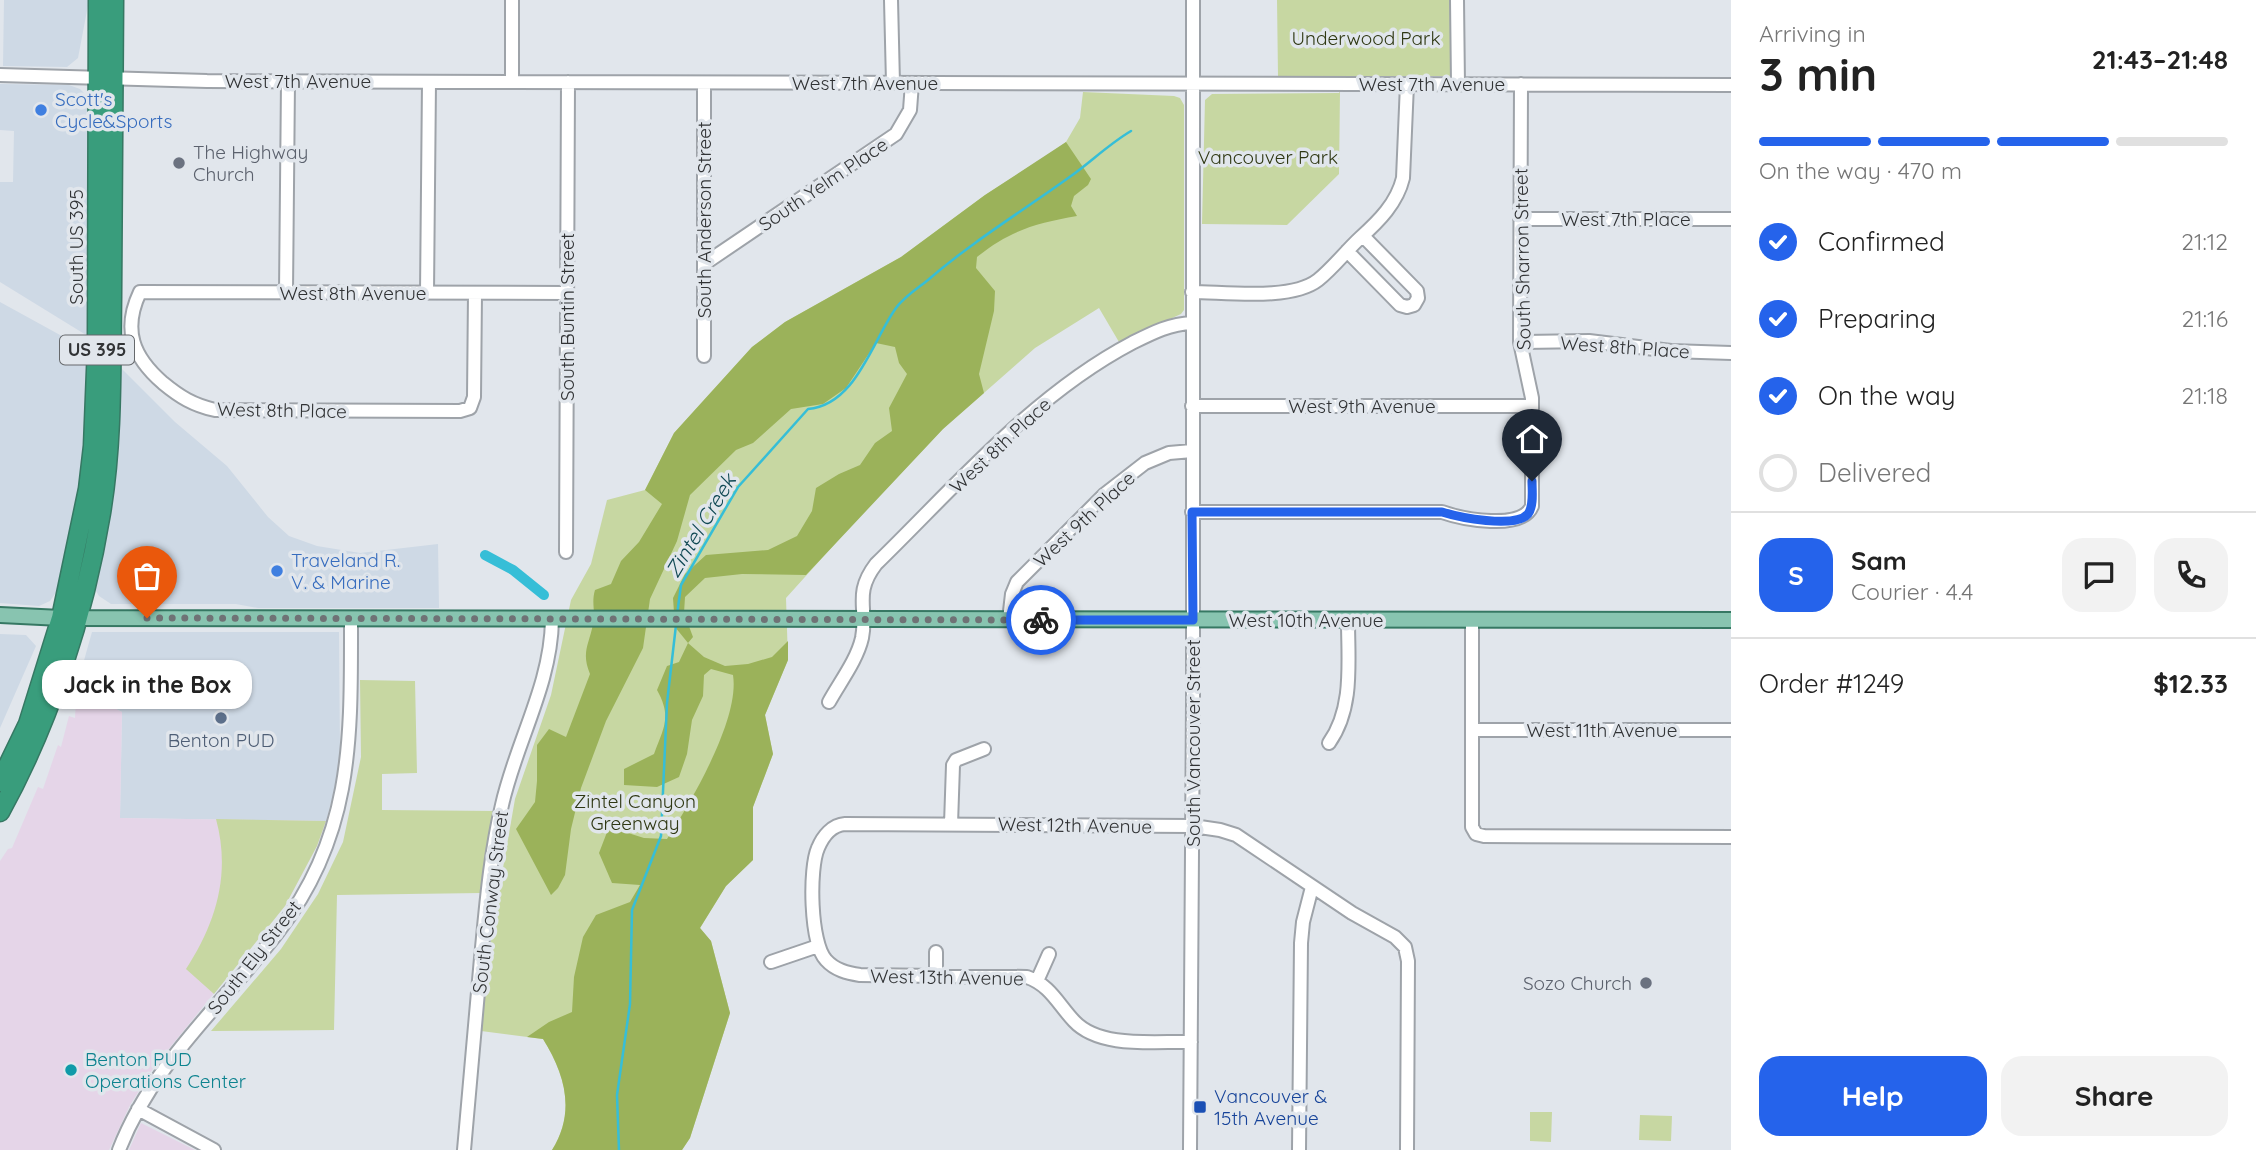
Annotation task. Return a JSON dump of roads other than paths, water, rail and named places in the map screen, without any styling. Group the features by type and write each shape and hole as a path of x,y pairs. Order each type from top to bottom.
{"highway":[{"name":"South US 395","path":"98,0 106,78"},
{"name":"South US 395","path":"69,618 93,446 106,78 114,0"},
{"name":"US 395","path":"0,782 28,724 69,618"},
{"name":"US 395","path":"0,812 46,714 69,618"}],"main road":[{"name":"West 10th Avenue","path":"0,615 69,618 552,620 1731,620"}],"street":[{"path":"512,0 512,82"},
{"path":"891,0 892,83"},
{"name":"South Vancouver Street","path":"1190,1150 1193,0"},
{"path":"1457,0 1458,84"},
{"name":"West 7th Avenue","path":"0,75 429,82 1731,85"},
{"path":"286,292 288,81"},
{"path":"427,293 429,82"},
{"name":"South Buntin Street","path":"566,552 568,82"},
{"name":"South Anderson Street","path":"704,83 704,356"},
{"name":"South Yelm Place","path":"704,264 895,134 910,110 912,83"},
{"path":"1192,292 1273,292 1299,288 1317,281 1385,214 1400,190 1403,178 1407,84"},
{"name":"South Sharron Street","path":"1192,512 1442,512 1465,520 1516,520 1527,516 1532,506 1532,406 1520,342 1521,84"},
{"name":"West 7th Place","path":"1520,219 1731,219"},
{"path":"1347,251 1400,305 1414,305 1418,298 1417,290 1363,236"},
{"name":"West 8th Avenue","path":"140,292 567,293"},
{"name":"West 8th Place","path":"140,292 133,314 132,333 134,349 146,368 179,396 200,407 234,411 460,411 470,408 474,397 475,293"},
{"name":"West 8th Place","path":"829,702 859,647 862,636 863,586 876,564 1034,410 1094,365 1119,350 1171,325 1192,323"},
{"name":"West 8th Place","path":"1520,342 1589,341 1671,351 1731,353"},
{"name":"West 9th Avenue","path":"1192,406 1532,406"},
{"name":"West 9th Place","path":"1009,620 1012,594 1017,582 1105,494 1157,457 1192,452"},
{"name":"South Ely Street","path":"119,1150 138,1109 164,1068 277,934 307,890 320,864 331,836 345,779 349,736 351,619"},
{"name":"South Conway Street","path":"464,1150 496,832 510,775 546,670 552,620"},
{"path":"1329,743 1344,715 1348,674 1348,620"},
{"path":"1472,620 1472,827 1476,834 1731,837"},
{"name":"West 11th Avenue","path":"1473,730 1731,730"},
{"path":"951,824 953,765 956,760 984,749"},
{"name":"West 12th Avenue","path":"818,946 814,909 814,859 822,839 838,825 1192,826 1236,835 1352,914 1395,937 1405,947 1408,961 1407,1150"},
{"path":"1299,1150 1301,943 1312,887"},
{"path":"771,962 818,946"},
{"name":"West 13th Avenue","path":"818,946 825,960 845,973 1013,975 1037,981 1049,989 1073,1020 1094,1035 1113,1040 1191,1042"},
{"path":"936,953 936,976"},
{"path":"1037,981 1049,954"},
{"path":"138,1109 214,1150"}],"waterway":[{"name":"Zintel Creek","path":"677,615 681,585 738,487 808,409 825,405 851,384 899,304 963,252 1131,131"},
{"path":"485,555 513,570 544,595"},
{"name":"Zintel Creek","path":"619,1150 617,1095 630,1004 632,910 661,836 667,703 676,625"}],"place":[{"name":"Scott's Cycle&Sports","path":"41,110"},
{"name":"The Highway Church","path":"179,163"},
{"name":"Traveland R. V. & Marine","path":"277,571"},
{"name":"Jack in the Box","path":"147,618"},
{"name":"Benton PUD","path":"221,718"},
{"name":"Sozo Church","path":"1646,983"},
{"name":"Benton PUD Operations Center","path":"71,1070"},
{"name":"Vancouver & 15th Avenue","path":"1200,1107"}],"park label":[{"name":"Underwood Park","path":"1366,38"},
{"name":"Vancouver Park","path":"1268,157"},
{"name":"Zintel Canyon Greenway","path":"635,812"}]}
